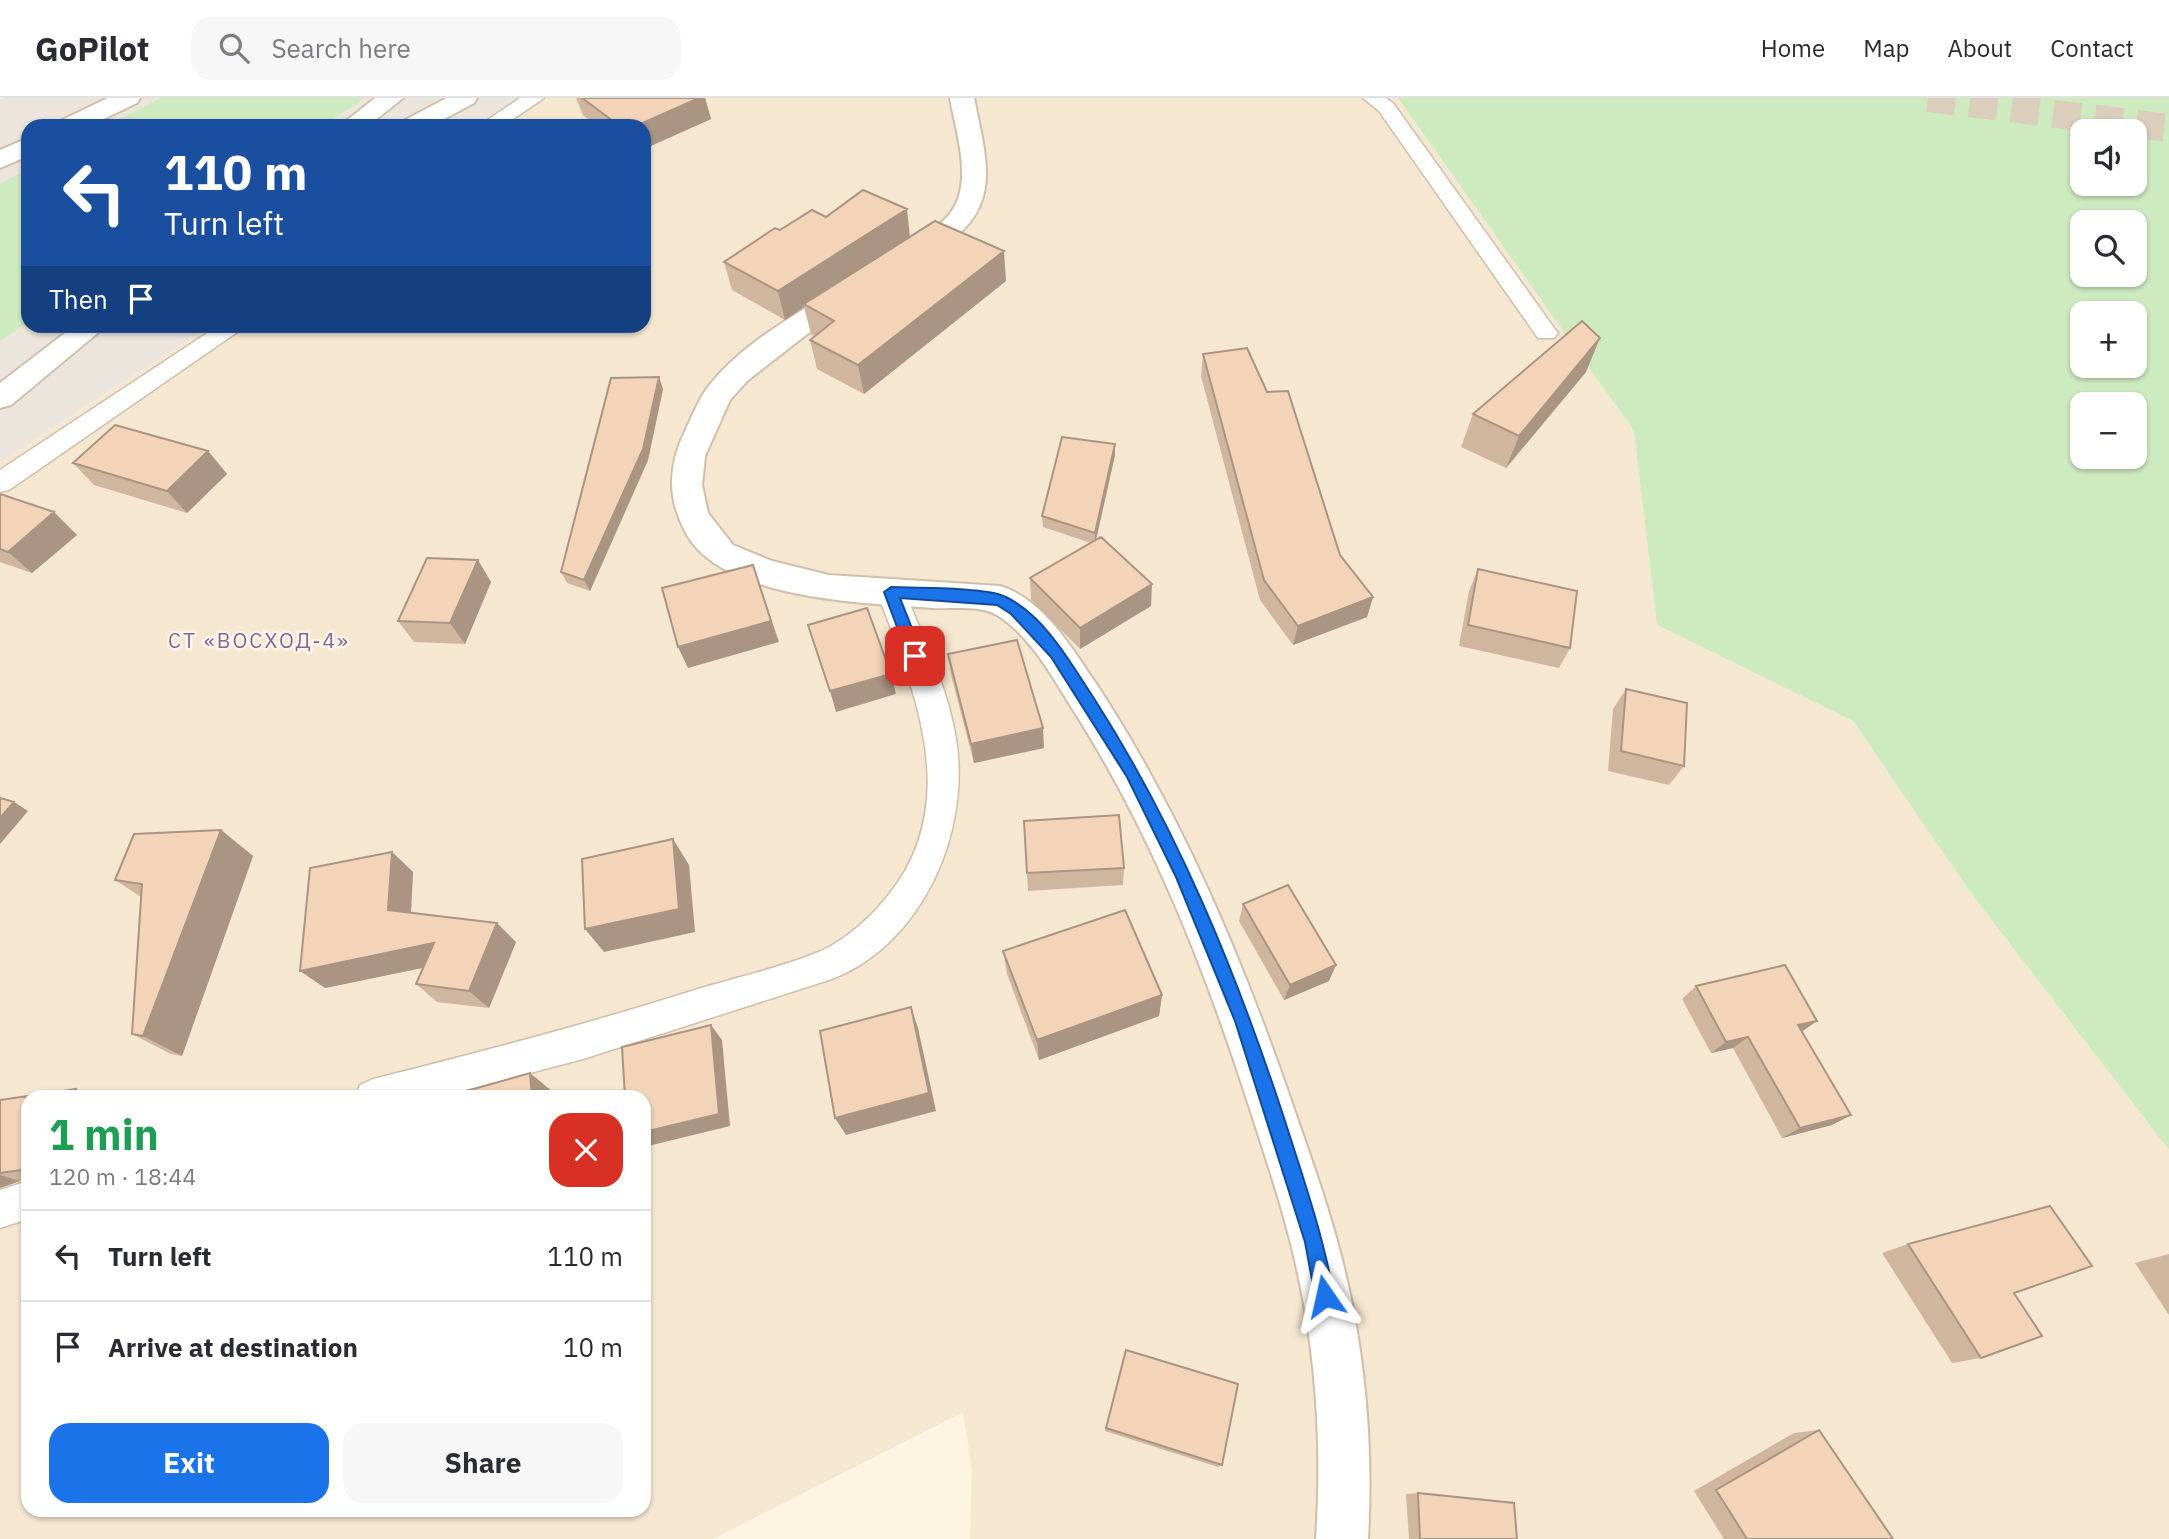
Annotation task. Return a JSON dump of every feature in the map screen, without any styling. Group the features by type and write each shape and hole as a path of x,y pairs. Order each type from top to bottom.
{"street":[{"path":"79,119 111,98"},
{"path":"83,119 128,98"},
{"path":"362,119 391,98"},
{"path":"425,119 465,98"},
{"path":"962,98 976,185 970,205 956,224 796,328 736,374 717,396 689,456 686,485 692,513 703,534 721,554 765,572 829,588 972,595 1000,599 1016,610 1057,653 1133,773 1184,876 1244,1021 1314,1242 1335,1349 1346,1491 1342,1539"},
{"path":"0,160 21,150"},
{"path":"0,398 83,333"}],"lane":[{"path":"500,119 534,98"},
{"path":"1373,98 1386,107 1546,333"},
{"path":"0,483 224,333"},
{"path":"400,1090 583,1042 792,976 832,963 867,942 914,890 935,844 944,778 940,731 930,694 891,592"},
{"path":"0,1209 21,1202"}],"shaded area":[{"path":"524,98 1398,98 1634,431 1657,625 1853,721 1970,892 2169,1150 2169,1539 970,1539 972,1469 963,1412 713,1539 0,1539 0,462 199,333 651,333 651,119 487,119"},
{"path":"524,98 487,119 21,119 21,333 199,333 0,462 0,99"}],"green space":[{"path":"161,98 365,98 334,119 120,119"},
{"path":"1398,98 2169,98 2169,1150 1970,892 1853,721 1657,625 1634,431"},
{"path":"21,173 21,327 0,341 0,184"}],"building":[{"path":"582,98 699,98 651,119 610,119"},
{"path":"863,190 907,209 778,291 724,262 775,228 780,230 812,210 826,217"},
{"path":"935,221 1004,251 858,365 810,340 834,321 804,304"},
{"path":"1582,321 1600,338 1519,436 1473,414"},
{"path":"1247,348 1267,392 1288,391 1340,555 1373,597 1298,626 1264,580 1203,354"},
{"path":"659,377 643,449 584,580 561,572 611,378"},
{"path":"115,425 208,451 167,491 73,463"},
{"path":"1062,437 1115,444 1095,533 1042,516"},
{"path":"0,494 54,512 8,552 0,549"},
{"path":"1101,537 1152,584 1080,628 1030,578"},
{"path":"427,558 478,560 450,623 398,621"},
{"path":"753,565 771,621 678,647 662,588"},
{"path":"1478,569 1577,591 1570,648 1468,625"},
{"path":"867,608 891,674 830,691 808,625"},
{"path":"1017,640 1043,728 971,744 948,654"},
{"path":"1626,689 1687,703 1684,766 1621,751"},
{"path":"0,798 14,802 0,818"},
{"path":"1119,815 1124,868 1027,873 1024,821"},
{"path":"221,830 143,1036 132,1034 142,884 115,880 134,834"},
{"path":"673,839 679,909 585,929 582,859"},
{"path":"392,852 388,910 497,923 469,991 416,984 434,943 300,971 310,868"},
{"path":"1288,885 1336,965 1290,985 1243,904"},
{"path":"1125,910 1162,995 1037,1040 1003,951"},
{"path":"1785,965 1817,1021 1798,1025 1851,1115 1800,1128 1748,1037 1726,1042 1696,986"},
{"path":"911,1007 929,1093 835,1118 820,1031"},
{"path":"711,1025 719,1114 651,1130 651,1090 625,1090 622,1047"},
{"path":"530,1073 531,1090 470,1090"},
{"path":"21,1097 21,1170 0,1173 0,1100"},
{"path":"2050,1206 2092,1266 2014,1293 2042,1336 1981,1358 1908,1244"},
{"path":"1126,1350 1238,1384 1222,1465 1106,1428"},
{"path":"1819,1430 1893,1539 1747,1539 1716,1490"},
{"path":"1418,1493 1514,1503 1517,1539 1420,1539"}],"tunnel":[{"path":"1928,98 2169,128"}],"district":[{"name":"СТ «ВОСХОД-4»","path":"259,640"}],"route":[{"path":"915,656 891,592 972,595 1000,599 1016,610 1057,653 1133,773 1184,876 1244,1021 1314,1242 1325,1296"}]}
